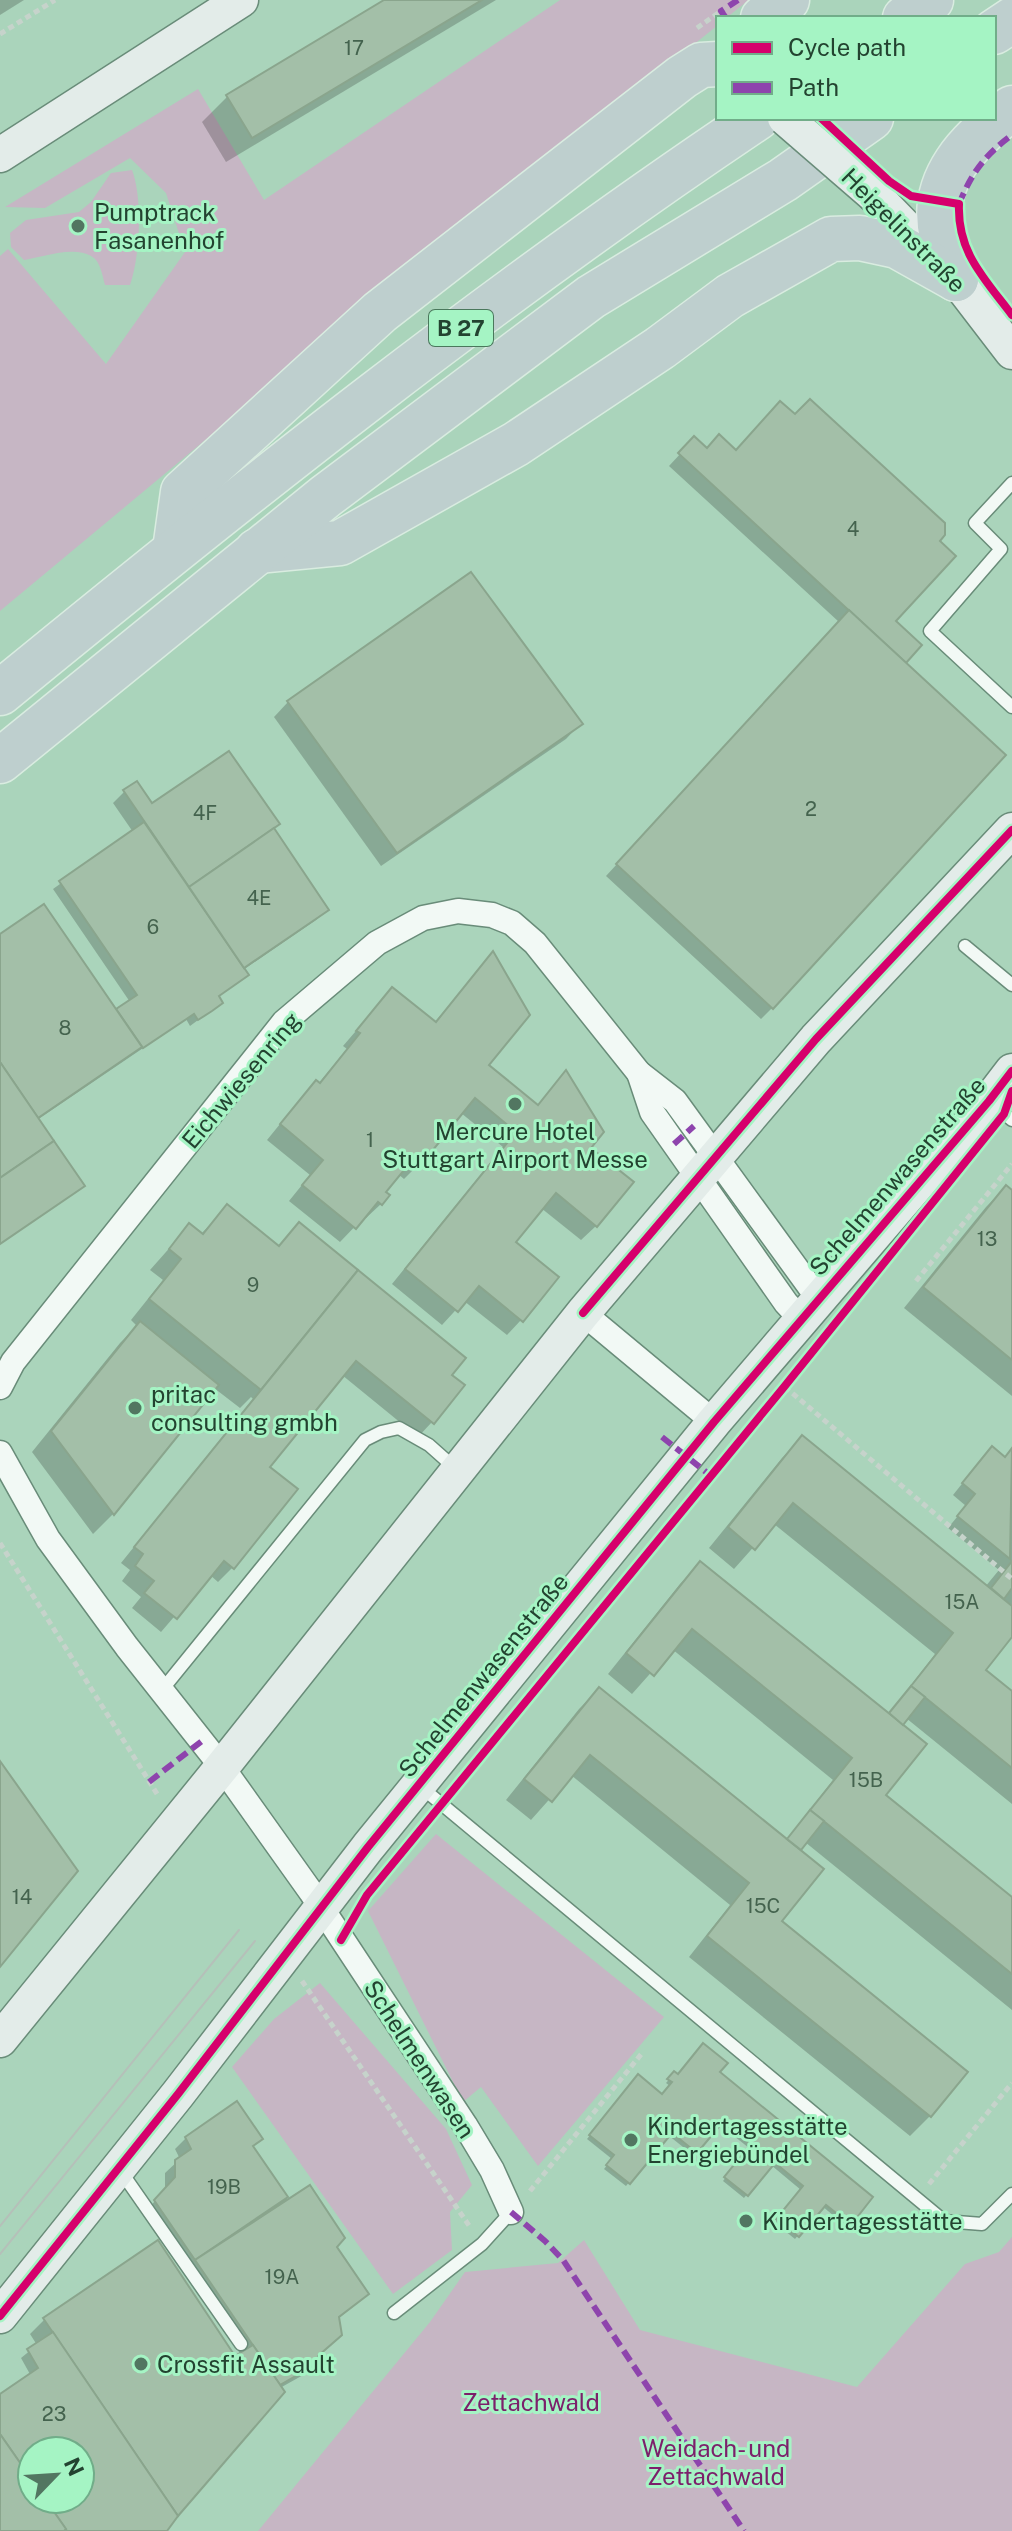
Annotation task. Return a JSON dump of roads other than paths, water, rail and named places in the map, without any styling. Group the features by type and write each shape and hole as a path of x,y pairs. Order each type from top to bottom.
{"highway":[{"path":"766,16 787,0"},
{"path":"908,16 931,0"},
{"path":"175,550 183,492 380,312 682,77 701,65 716,64"},
{"path":"956,279 941,235 940,200 947,178 951,167 971,141 1012,108"},
{"name":"B 27","path":"0,693 175,550 473,319 754,120"},
{"name":"B 27","path":"0,761 326,496 591,297 783,180 868,120"},
{"path":"257,551 340,543 516,444 660,348 730,296 831,239 860,238 897,246 956,279"}],"street":[{"path":"0,155 241,0"},
{"name":"Heigelinstraße","path":"787,120 874,195 956,279 1012,352"},
{"path":"5,2026 222,1767 583,1313 816,1039 1012,830"},
{"name":"Eichwiesenring","path":"2,1379 284,1022 377,943 423,918 458,911 492,915 512,923 535,943 639,1073 675,1101 706,1168 809,1308"},
{"name":"Schelmenwasenstraße","path":"0,2316 419,1784 714,1422 809,1308 1001,1111 1012,1071"},
{"path":"583,1313 714,1422"},
{"path":"0,1453 48,1539 127,1647 222,1767"},
{"name":"Schelmenwasen","path":"222,1767 322,1909 465,2125 492,2170 511,2212"}],"lane":[{"path":"1012,483 975,523 1001,549 930,631 1012,707"},
{"path":"965,946 1012,985"},
{"path":"162,1690 365,1440 399,1428 429,1445 458,1470"},
{"path":"419,1784 944,2221 982,2224 1012,2194"},
{"path":"118,2168 241,2344"},
{"path":"394,2313 482,2244 511,2212"}],"tram line":[{"path":"0,2226 239,1930"},
{"path":"0,2254 255,1941"}],"place":[{"name":"Pumptrack Fasanenhof","path":"78,226"},
{"name":"Mercure Hotel Stuttgart Airport Messe","path":"515,1104"},
{"name":"pritac consulting gmbh","path":"135,1408"},
{"name":"Kindertagesstätte Energiebündel","path":"631,2140"},
{"name":"Kindertagesstätte","path":"746,2221"},
{"name":"Crossfit Assault","path":"141,2364"}],"park label":[{"name":"Zettachwald","path":"531,2402"},
{"name":"Weidach- und Zettachwald","path":"716,2462"}]}
